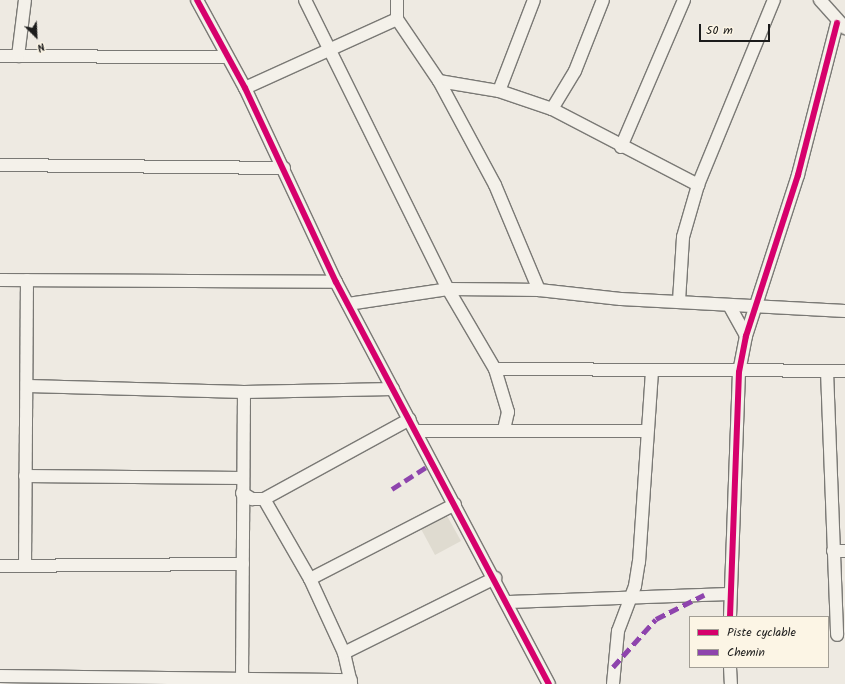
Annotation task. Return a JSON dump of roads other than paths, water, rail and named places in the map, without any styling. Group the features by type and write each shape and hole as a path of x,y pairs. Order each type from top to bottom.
{"street":[{"path":"18,56 25,0"},
{"path":"197,0 225,57 245,88 284,168 336,282 418,432 508,602 549,684"},
{"path":"305,0 448,289 495,369 508,412 504,429"},
{"path":"396,0 397,19 439,81 495,185 540,290"},
{"path":"500,91 534,0"},
{"path":"552,110 575,71 603,0"},
{"path":"621,147 684,0"},
{"path":"679,301 683,237 698,185 774,0"},
{"path":"730,616 739,372 746,336 757,307 798,175 841,25 820,0"},
{"path":"245,88 397,19"},
{"path":"0,56 225,57"},
{"path":"439,81 500,91 552,110 621,147 698,185"},
{"path":"0,165 284,168"},
{"path":"0,280 336,282"},
{"path":"25,565 28,280"},
{"path":"348,304 448,289 540,290 621,299 845,311"},
{"path":"729,305 746,336"},
{"path":"495,369 739,372 845,371"},
{"path":"613,684 618,631 632,597 639,562 646,431 652,371"},
{"path":"827,371 839,551 836,635"},
{"path":"28,386 244,392 394,389"},
{"path":"242,679 242,478 244,392"},
{"path":"242,493 252,499 264,499 410,419"},
{"path":"418,432 504,429 646,431"},
{"path":"25,476 242,478"},
{"path":"0,676 20,680 242,679 354,683 344,654 310,579 264,499"},
{"path":"310,579 455,504"},
{"path":"0,566 243,564"},
{"path":"344,654 495,578"},
{"path":"508,602 730,594"},
{"path":"730,668 731,684"}]}
